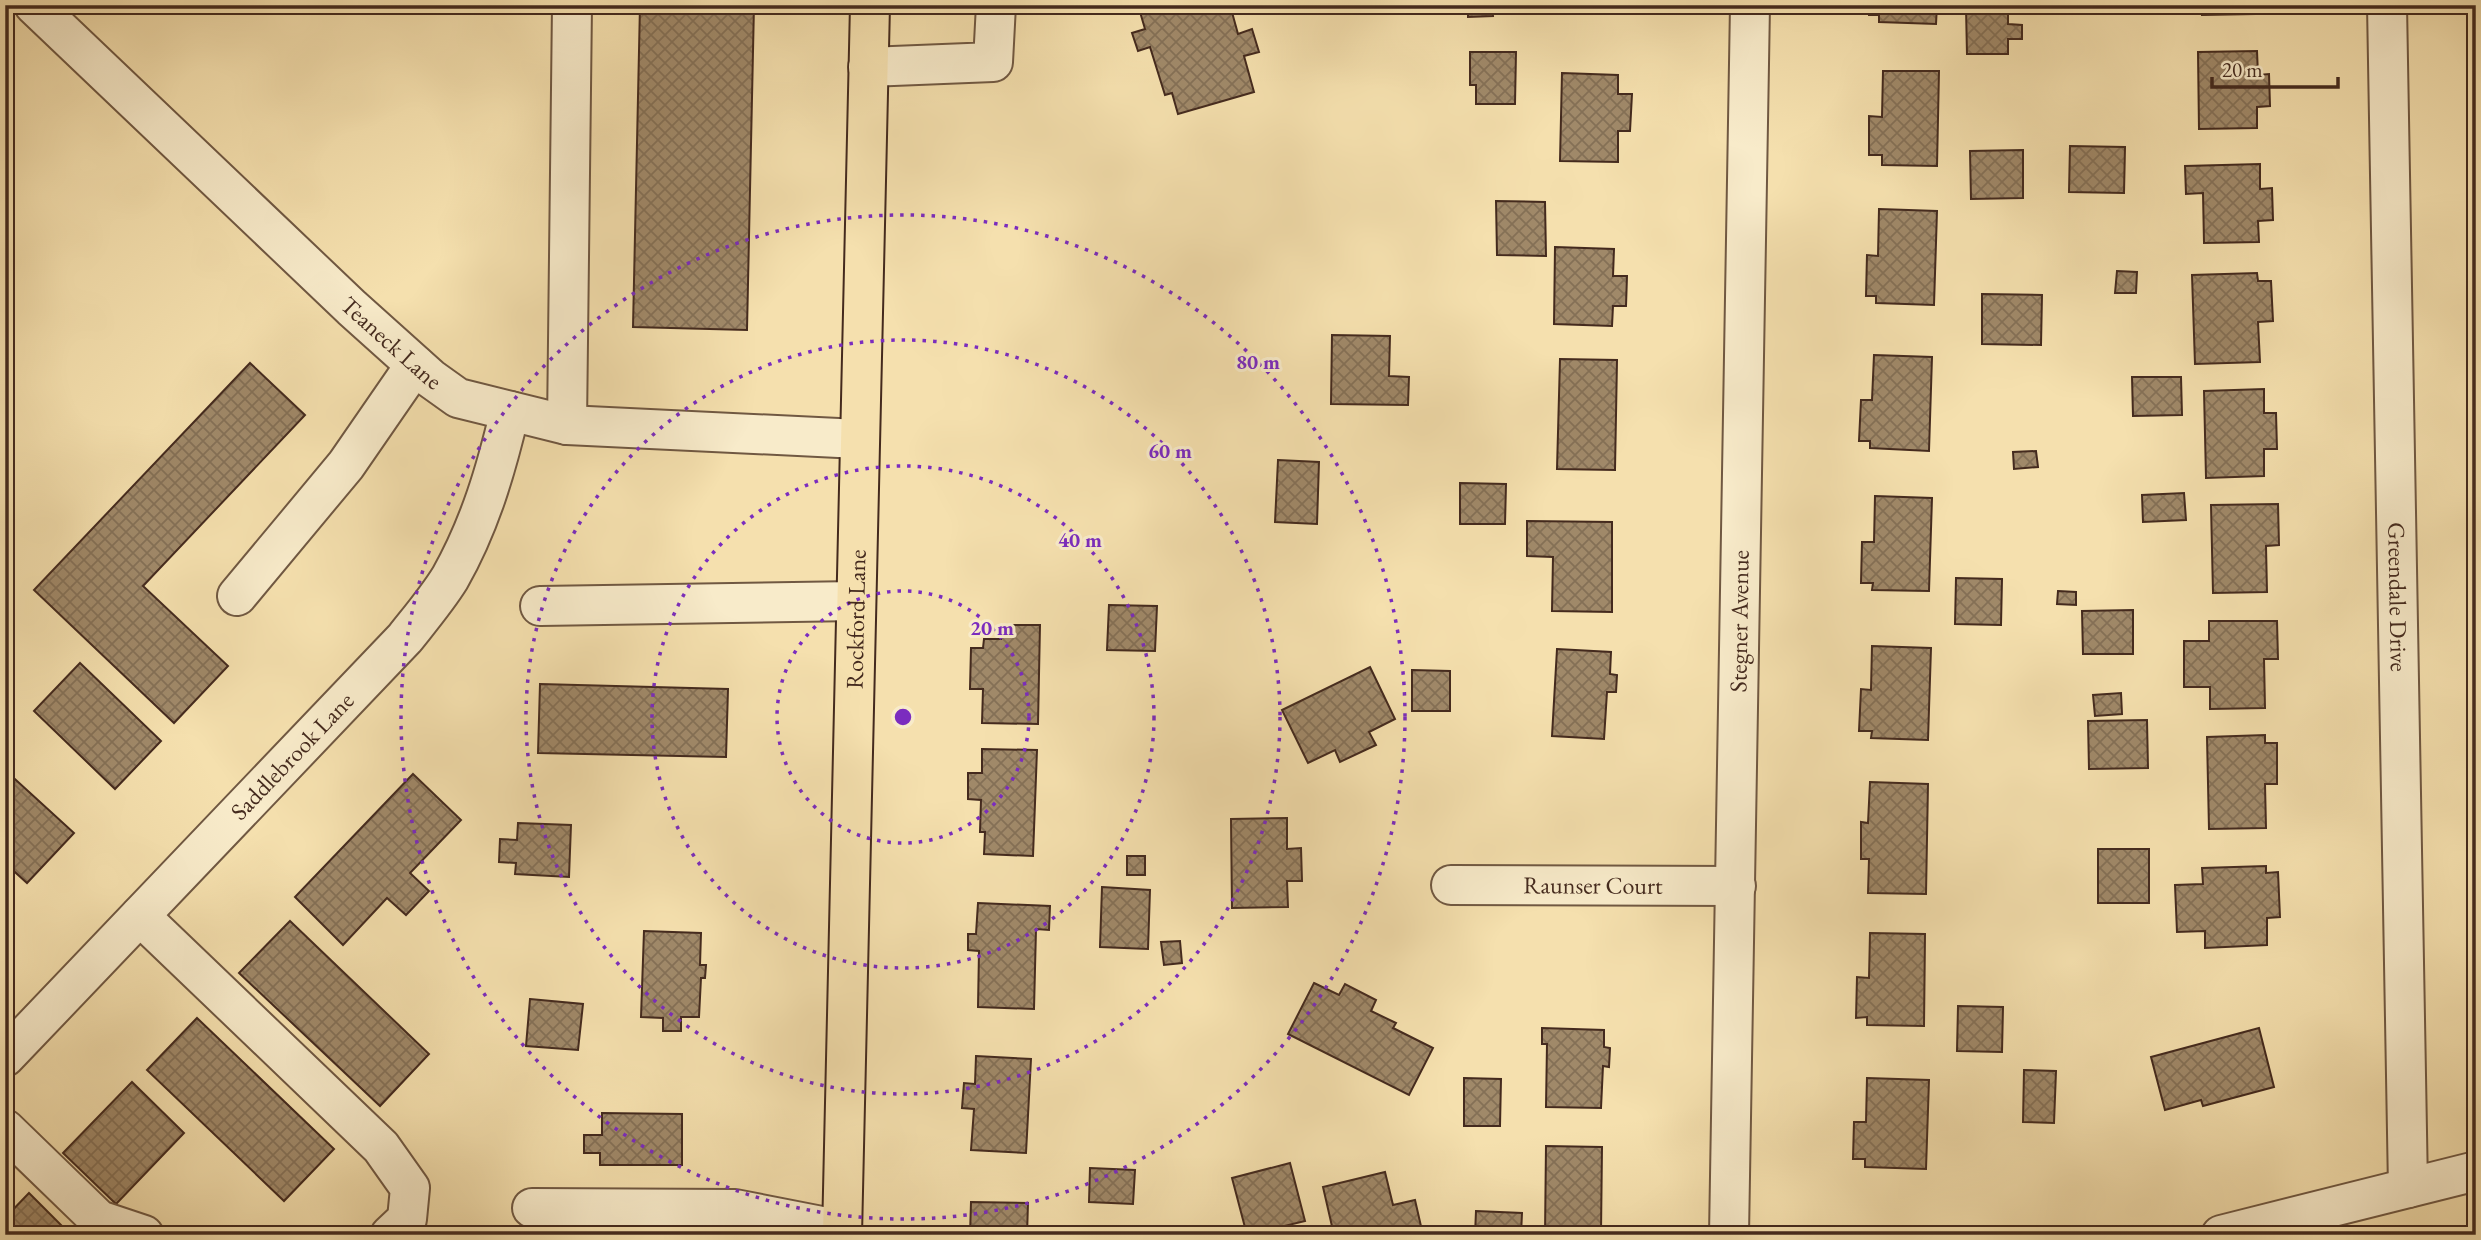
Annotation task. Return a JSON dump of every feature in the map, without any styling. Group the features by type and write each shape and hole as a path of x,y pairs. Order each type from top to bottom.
{"main road":[{"name":"Rockford Lane","path":"842,1233 870,5"}],"street":[{"name":"Teaneck Lane","path":"34,5 415,365 458,398 567,425 859,439"},
{"path":"567,425 572,5"},
{"path":"868,67 993,62 996,5"},
{"name":"Stegner Avenue","path":"1729,1235 1750,5"},
{"name":"Greendale Drive","path":"2387,5 2408,1188"},
{"path":"237,596 346,465 415,365"},
{"name":"Saddlebrook Lane","path":"5,1057 405,638 449,580 475,528 496,471 510,411"},
{"path":"540,606 856,601"},
{"name":"Raunser Court","path":"1451,885 1736,886"},
{"path":"140,916 382,1147 410,1188 407,1219 390,1235"},
{"path":"5,1129 99,1220 144,1235"},
{"path":"2221,1235 2476,1171"},
{"path":"532,1208 735,1209 842,1233"}],"building":[{"path":"640,5 754,5 747,330 633,327"},
{"path":"1138,5 1230,5 1238,34 1252,29 1259,52 1244,56 1254,92 1178,114 1172,93 1165,95 1150,47 1138,51 1132,33 1145,29"},
{"path":"1468,5 1492,5 1493,16 1468,17"},
{"path":"1869,5 1937,5 1936,24 1879,22 1879,15 1869,15"},
{"path":"2202,5 2255,5 2255,14 2202,15"},
{"path":"1966,8 2008,8 2008,24 2022,25 2022,39 2008,39 2008,54 1967,54"},
{"path":"2257,51 2258,75 2269,74 2270,106 2257,107 2257,128 2199,129 2198,52"},
{"path":"1470,52 1516,52 1515,104 1476,104 1476,85 1470,85"},
{"path":"1883,71 1939,71 1937,166 1882,165 1882,155 1869,155 1869,116 1882,117"},
{"path":"1562,73 1618,75 1618,94 1632,94 1630,131 1618,131 1618,162 1560,161"},
{"path":"2070,146 2125,147 2124,193 2069,192"},
{"path":"2023,150 2023,198 1971,199 1970,151"},
{"path":"2260,164 2260,189 2272,188 2273,220 2258,221 2259,242 2204,243 2203,193 2186,194 2185,166"},
{"path":"1496,201 1545,202 1546,256 1497,255"},
{"path":"1879,209 1937,211 1934,305 1876,303 1876,296 1866,296 1867,255 1878,256"},
{"path":"1555,247 1614,249 1613,276 1627,276 1626,306 1613,306 1612,326 1554,324"},
{"path":"2117,271 2137,272 2136,293 2115,293"},
{"path":"2257,273 2258,281 2271,281 2273,321 2258,322 2260,362 2195,364 2192,275"},
{"path":"1982,294 2042,295 2041,345 1982,344"},
{"path":"1332,335 1390,336 1389,376 1409,377 1408,405 1331,404"},
{"path":"1874,355 1932,357 1929,451 1870,448 1870,441 1859,441 1861,400 1872,400"},
{"path":"1560,359 1617,360 1615,470 1557,469"},
{"path":"250,363 305,415 143,586 228,666 174,723 34,590"},
{"path":"2132,377 2181,377 2182,415 2133,416"},
{"path":"2264,389 2264,413 2276,413 2277,449 2264,449 2264,476 2206,478 2204,391"},
{"path":"2036,451 2038,467 2014,469 2013,452"},
{"path":"1278,460 1319,462 1317,524 1275,522"},
{"path":"1460,483 1506,484 1505,524 1460,524"},
{"path":"2184,493 2186,520 2143,522 2142,495"},
{"path":"1875,496 1932,498 1929,591 1872,590 1873,583 1861,583 1862,542 1874,542"},
{"path":"2278,504 2279,545 2266,546 2267,592 2213,593 2211,505"},
{"path":"1527,521 1612,522 1612,612 1552,611 1553,557 1527,556"},
{"path":"1956,578 2002,579 2001,625 1955,624"},
{"path":"2058,591 2076,592 2076,605 2057,604"},
{"path":"1109,605 1157,606 1155,651 1107,650"},
{"path":"2133,610 2133,654 2083,654 2082,611"},
{"path":"2209,621 2277,621 2278,659 2264,659 2265,708 2210,709 2210,687 2184,687 2184,641 2209,641"},
{"path":"1001,625 1040,625 1038,724 982,723 983,689 970,689 971,648 983,648 984,639 1001,639"},
{"path":"1872,646 1931,648 1928,740 1871,738 1872,731 1859,731 1861,689 1871,690"},
{"path":"1557,649 1611,652 1610,674 1617,675 1616,692 1607,692 1604,739 1552,736"},
{"path":"80,663 161,741 115,789 34,711"},
{"path":"1370,667 1395,719 1369,732 1376,745 1340,762 1335,750 1308,763 1282,710"},
{"path":"1412,670 1450,671 1450,711 1412,711"},
{"path":"540,684 728,689 726,757 538,753"},
{"path":"2121,693 2122,714 2095,716 2093,695"},
{"path":"2147,720 2148,768 2089,769 2088,721"},
{"path":"2265,735 2265,743 2277,743 2277,784 2265,784 2266,828 2209,829 2207,737"},
{"path":"982,749 1037,750 1033,856 984,854 985,832 980,832 981,800 968,799 968,773 982,773"},
{"path":"5,770 74,833 27,883 5,863"},
{"path":"413,774 461,820 410,873 429,891 406,915 387,898 343,945 295,897"},
{"path":"1870,782 1928,784 1926,894 1868,893 1869,859 1861,859 1861,822 1868,823"},
{"path":"1287,818 1287,849 1301,848 1302,881 1287,881 1288,907 1232,908 1231,819"},
{"path":"518,823 571,825 569,877 515,874 516,863 499,862 500,839 517,840"},
{"path":"2098,849 2149,849 2149,903 2098,903"},
{"path":"1127,856 1145,856 1145,875 1127,875"},
{"path":"2266,866 2266,873 2278,872 2280,917 2267,918 2267,945 2205,948 2205,931 2177,932 2175,885 2203,884 2202,868"},
{"path":"1102,887 1150,890 1148,949 1100,947"},
{"path":"978,903 1050,906 1049,930 1036,929 1034,1009 978,1007 979,951 968,950 968,934 976,934"},
{"path":"290,921 429,1054 380,1106 239,973"},
{"path":"644,931 701,933 700,965 706,965 705,978 701,978 699,1017 681,1017 681,1031 663,1031 663,1018 641,1017"},
{"path":"1870,933 1925,934 1924,1026 1867,1025 1867,1017 1856,1018 1857,977 1869,978"},
{"path":"1180,941 1182,963 1164,965 1161,942"},
{"path":"1314,983 1339,995 1345,984 1376,1000 1371,1011 1396,1023 1393,1028 1433,1048 1409,1095 1288,1034"},
{"path":"530,999 583,1004 578,1050 526,1046"},
{"path":"1958,1006 2003,1007 2002,1052 1957,1051"},
{"path":"197,1018 334,1149 284,1201 147,1070"},
{"path":"1542,1028 1604,1030 1604,1047 1610,1048 1609,1067 1603,1066 1601,1108 1546,1107 1547,1044 1542,1044"},
{"path":"2259,1028 2274,1087 2203,1106 2201,1100 2165,1110 2151,1057"},
{"path":"976,1056 1031,1059 1026,1153 971,1150 974,1109 962,1108 964,1083 975,1084"},
{"path":"2024,1070 2056,1071 2054,1123 2023,1122"},
{"path":"1464,1078 1501,1079 1500,1126 1464,1126"},
{"path":"1867,1078 1929,1080 1926,1169 1865,1167 1865,1159 1853,1159 1854,1122 1866,1122"},
{"path":"132,1082 184,1133 116,1204 63,1153"},
{"path":"602,1113 682,1114 682,1165 600,1165 600,1153 584,1153 584,1135 602,1135"},
{"path":"1546,1146 1602,1147 1601,1233 1545,1235"},
{"path":"1290,1163 1305,1221 1247,1235 1232,1178"},
{"path":"1090,1168 1135,1170 1133,1204 1089,1202"},
{"path":"1385,1172 1393,1205 1415,1200 1423,1235 1334,1235 1323,1187"},
{"path":"29,1193 71,1235 5,1235 5,1218"},
{"path":"971,1202 1028,1203 1027,1235 970,1235"},
{"path":"1476,1211 1522,1213 1521,1235 1475,1235"},
{"path":"618,1228 716,1230 715,1235 618,1235"}]}
